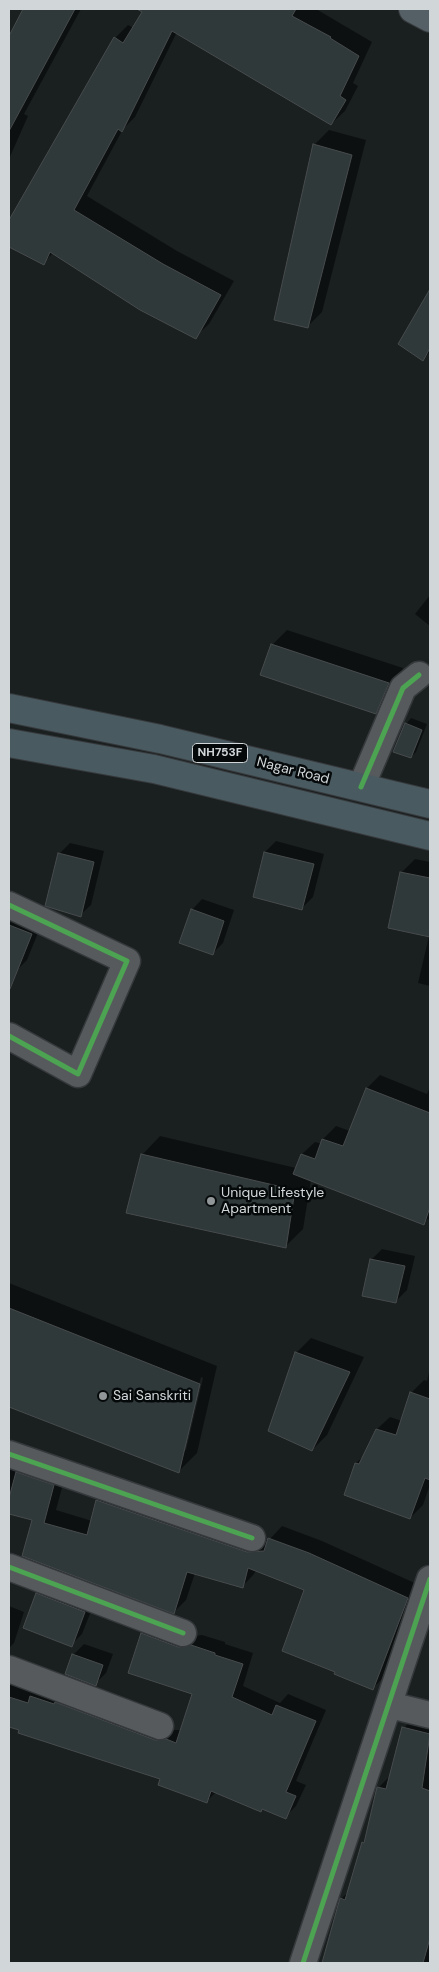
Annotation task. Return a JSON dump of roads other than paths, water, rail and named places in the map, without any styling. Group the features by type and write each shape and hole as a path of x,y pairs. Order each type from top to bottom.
{"highway":[{"name":"Nagar Road","path":"9,708 160,739 430,804"},
{"name":"NH753F","path":"9,743 154,769 430,836"}],"main road":[{"path":"414,9 430,18"}],"street":[{"path":"361,787 403,688 419,675"},
{"path":"9,906 127,961 78,1074 9,1036"},
{"path":"9,1454 252,1538"},
{"path":"9,1567 183,1634"},
{"path":"303,1963 346,1830 390,1705 430,1579"},
{"path":"9,1669 160,1726"},
{"path":"390,1705 430,1715"}],"place":[{"name":"Unique Lifestyle Apartment","path":"211,1201"},
{"name":"Sai Sanskriti","path":"103,1396"}]}
